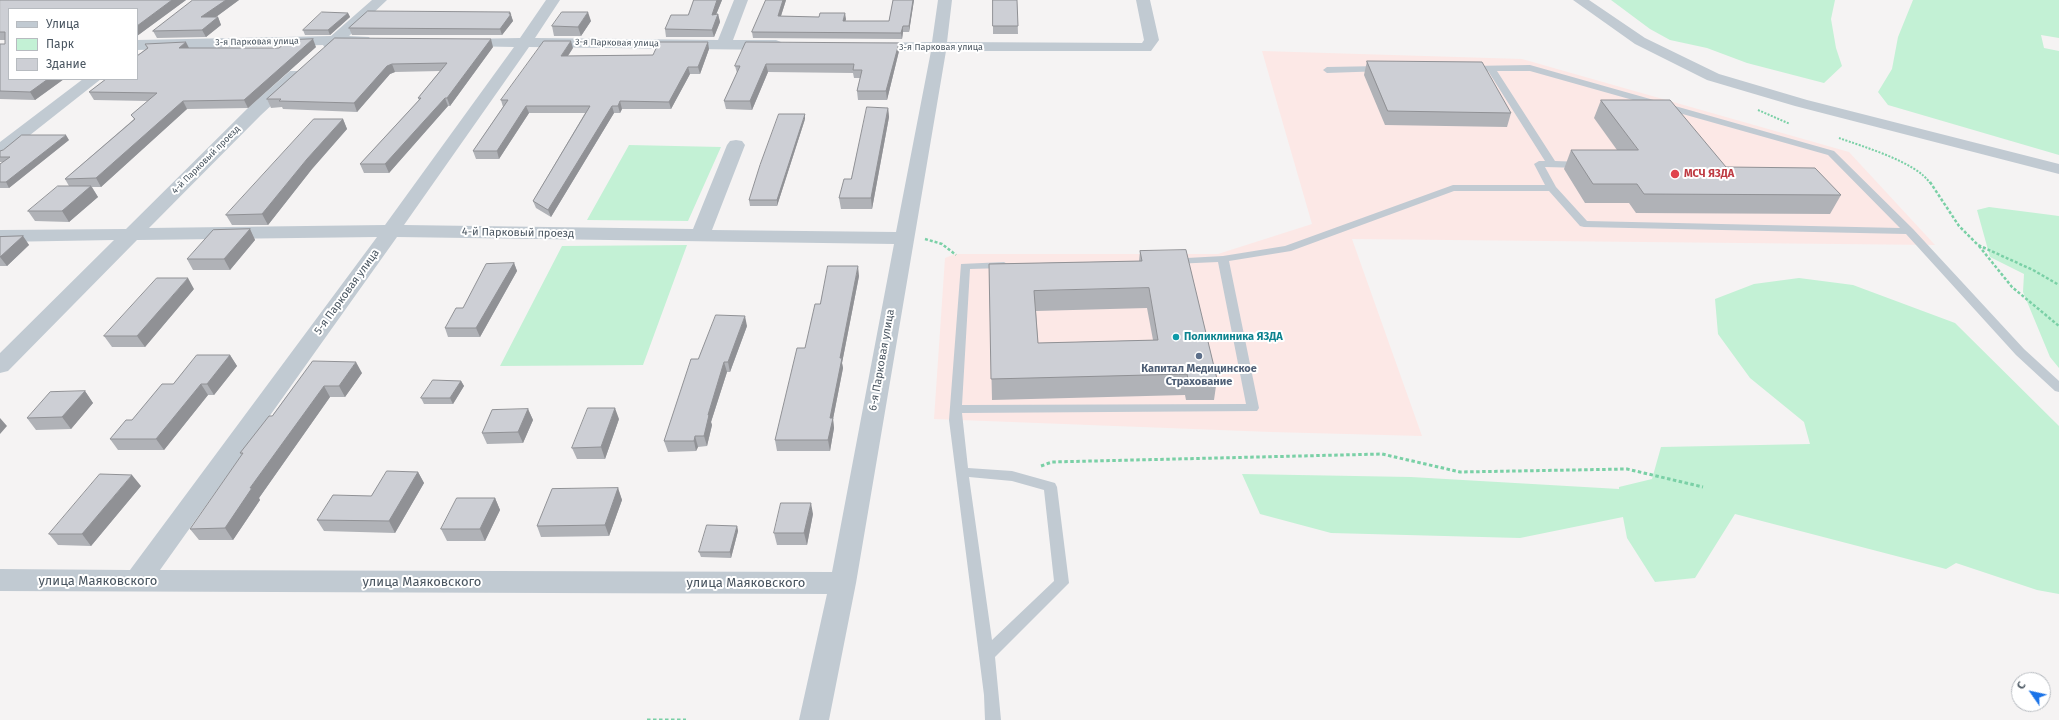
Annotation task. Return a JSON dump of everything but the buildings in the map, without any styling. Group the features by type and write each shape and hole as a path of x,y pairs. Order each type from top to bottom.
{"street":[{"name":"4-й Парковый проезд","path":"0,366 264,102 380,0"},
{"name":"5-я Парковая улица","path":"137,580 391,232 553,0"},
{"path":"724,45 741,0"},
{"name":"6-я Парковая улица","path":"814,720 843,583 903,238 939,47 945,0"},
{"name":"3-я Парковая улица","path":"851,46 1146,48 1152,40 1143,0"},
{"path":"1580,0 1640,41 1713,77 1802,102 2059,169"},
{"path":"138,44 156,31"},
{"name":"3-я Парковая улица","path":"138,45 335,40 375,41"},
{"name":"3-я Парковая улица","path":"446,41 787,45"},
{"path":"0,150 92,80"},
{"path":"700,236 736,145"},
{"name":"4-й Парковый проезд","path":"0,236 391,232 903,238"},
{"name":"улица Маяковского","path":"0,580 843,583"}],"lane":[{"path":"1460,69 1530,68 1831,153 1909,231 2020,352 2059,388"},
{"path":"1327,70 1390,69"},
{"path":"1491,69 1552,164"},
{"path":"1596,165 1539,164 1552,188 1584,224 1909,231"},
{"path":"1160,261 1223,259 1287,249 1453,188 1552,188"},
{"path":"956,409 1253,408 1223,259"},
{"path":"993,720 992,695 955,420 965,266 1012,265"},
{"path":"962,472 1012,476 1050,487 1062,583 986,655"}],"path":[{"path":"1755,108 1791,125"},
{"path":"1837,138 1893,158 1925,175 1959,226 1978,245 2012,287 2059,326"},
{"path":"903,238 930,239 951,251 965,266"},
{"path":"1978,245 2033,270 2059,286"},
{"path":"1012,476 1052,462 1382,454 1460,472 1627,469 1703,487"},
{"path":"647,720 686,720"}],"shaded area":[{"path":"1262,51 1522,59 1849,152 1935,245 1352,239 1422,436 1271,432 934,419 945,258 955,254 1218,254 1312,224"}],"green space":[{"path":"1611,0 1835,0 1831,19 1836,48 1842,66 1824,83 1747,63 1707,48 1670,40 1650,29"},
{"path":"1913,0 2059,0 2059,38 2041,35 2044,48 2059,51 2059,155 1888,105 1878,92 1892,69 1898,37"},
{"path":"629,145 721,147 688,221 587,220"},
{"path":"1989,207 2059,216 2059,368 2050,357 2023,292 2024,274 1990,257 1977,210"},
{"path":"687,245 643,365 500,366 562,246"},
{"path":"1799,278 1853,285 1955,323 2059,426 2059,594 2037,590 1956,563 1946,569 1735,514 1695,578 1655,582 1627,538 1623,517 1520,538 1331,533 1260,514 1242,474 1411,477 1619,489 1619,487 1652,479 1661,447 1810,444 1804,422 1750,378 1718,334 1715,299 1754,284"}],"place":[{"name":"МСЧ ЯЗДА","path":"1675,174"},
{"name":"Поликлиника ЯЗДА","path":"1176,337"},
{"name":"Капитал Медицинское Страхование","path":"1199,356"}]}
